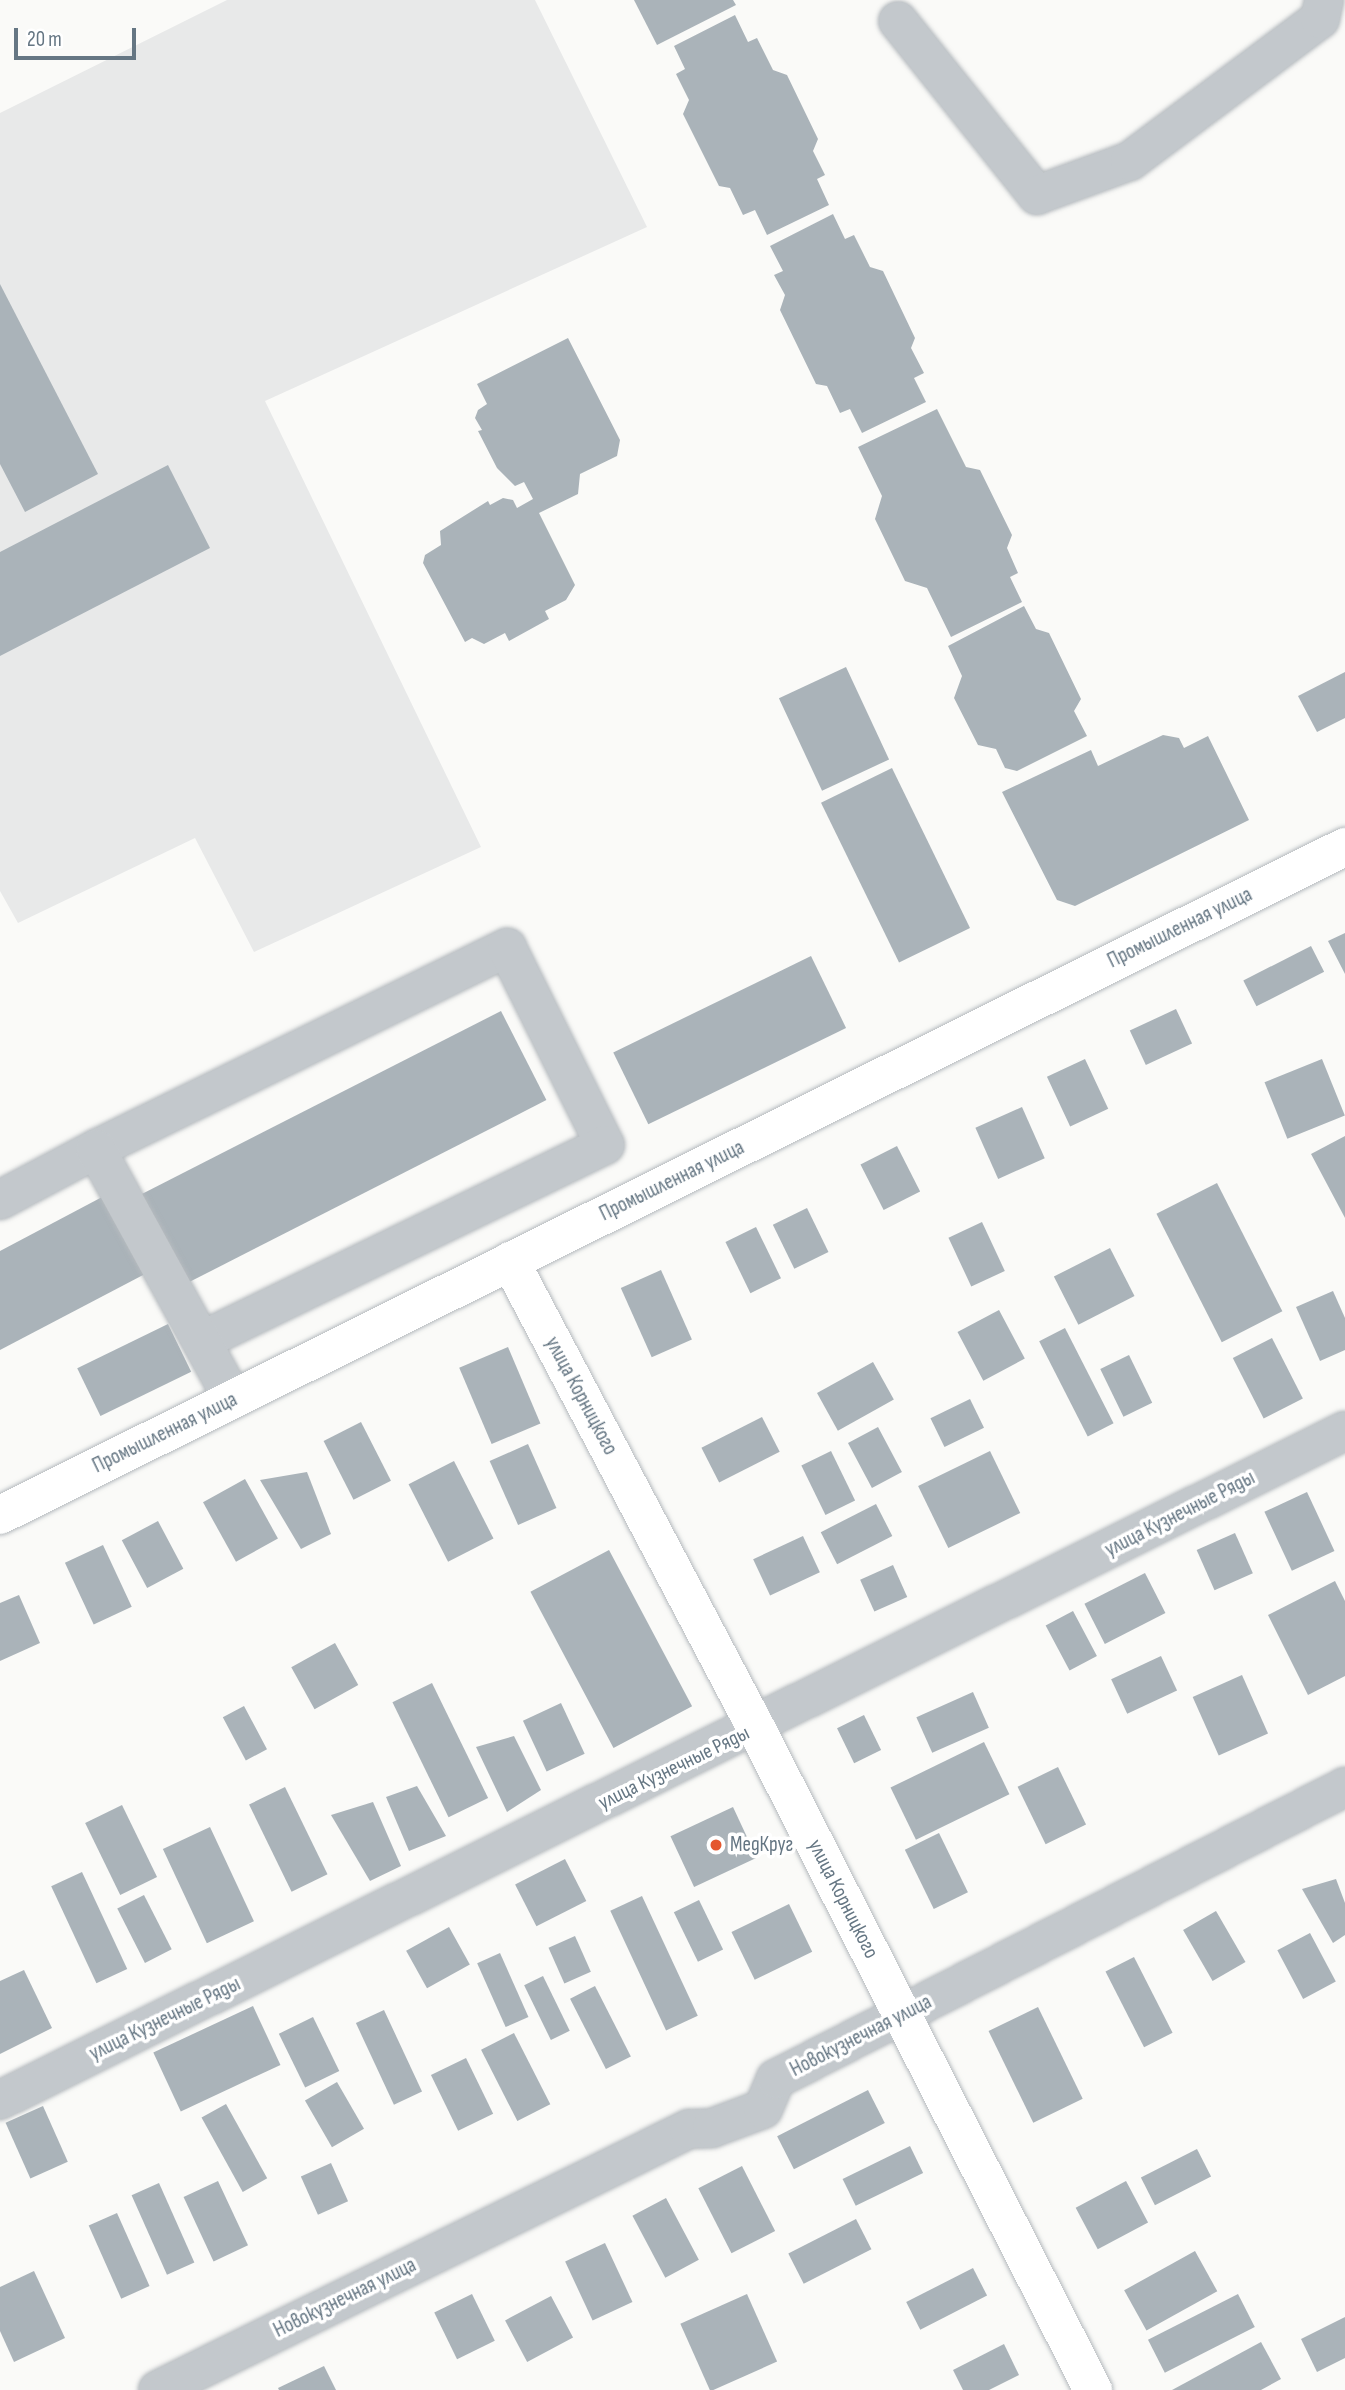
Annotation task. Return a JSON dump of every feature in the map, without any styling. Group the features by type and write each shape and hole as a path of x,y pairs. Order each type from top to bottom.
{"main road":[{"name":"Промышленная улица","path":"0,1515 1345,846"},
{"name":"улица Корницкого","path":"510,1261 756,1728 1093,2390"}],"street":[{"path":"898,21 1037,195 1130,162 1320,19 1324,0"},
{"path":"0,1200 96,1149 507,948 605,1145 202,1341"},
{"path":"96,1149 233,1399"},
{"name":"улица Кузнечные Ряды","path":"0,2100 756,1728 1345,1431"},
{"name":"Новокузнечная улица","path":"158,2390 689,2129 712,2128 762,2109 776,2079 1345,1787"}],"shaded area":[{"path":"227,0 535,0 647,227 265,401 481,847 254,952 195,838 18,923 0,891 0,113"}],"building":[{"path":"634,0 733,0 736,5 657,45"},
{"path":"735,15 748,42 757,38 773,70 787,75 818,139 813,151 825,175 817,179 829,205 767,235 755,210 743,215 730,188 719,186 683,114 689,100 676,74 685,69 674,46"},
{"path":"833,214 845,239 854,235 870,267 883,271 915,338 911,348 924,373 914,378 926,402 862,433 850,409 840,413 827,386 816,384 780,310 785,295 774,275 783,271 770,246"},
{"path":"0,284 98,474 25,512 0,464"},
{"path":"568,338 620,440 617,456 580,474 578,494 539,513 575,585 566,600 545,611 549,619 509,641 505,633 484,644 472,638 465,642 423,563 425,555 441,545 440,531 488,501 490,505 503,498 513,500 517,508 533,499 524,482 515,486 497,468 478,431 482,430 475,418 478,410 487,404 477,384"},
{"path":"937,409 966,467 980,470 1012,535 1007,548 1018,573 1010,577 1022,602 951,637 927,588 905,581 875,519 882,496 858,447"},
{"path":"168,465 210,548 0,656 0,552"},
{"path":"1024,606 1036,629 1049,633 1081,699 1074,711 1087,736 1017,771 1005,768 996,749 978,745 954,698 962,676 948,646"},
{"path":"846,667 889,759 822,791 779,698"},
{"path":"1345,672 1345,718 1317,732 1298,696"},
{"path":"1163,735 1179,738 1184,748 1208,736 1249,820 1075,906 1057,900 1002,792 1091,750 1098,766"},
{"path":"892,768 970,928 899,963 821,803"},
{"path":"1345,933 1345,974 1328,941"},
{"path":"1311,946 1324,972 1256,1006 1243,981"},
{"path":"811,956 846,1028 648,1124 613,1052"},
{"path":"1176,1009 1192,1043 1146,1065 1130,1031"},
{"path":"501,1011 546,1100 183,1285 137,1196"},
{"path":"1085,1059 1108,1109 1070,1127 1047,1077"},
{"path":"1322,1059 1345,1116 1287,1139 1265,1082"},
{"path":"1022,1107 1045,1158 998,1179 975,1128"},
{"path":"1345,1136 1345,1218 1311,1154"},
{"path":"897,1146 920,1191 884,1210 860,1165"},
{"path":"1217,1183 1282,1311 1222,1342 1156,1214"},
{"path":"104,1196 145,1274 0,1350 0,1251"},
{"path":"807,1208 828,1252 794,1269 773,1225"},
{"path":"982,1222 1005,1271 971,1287 948,1238"},
{"path":"756,1227 781,1278 750,1293 725,1242"},
{"path":"1110,1248 1135,1296 1078,1325 1054,1277"},
{"path":"661,1270 692,1339 652,1357 621,1288"},
{"path":"1333,1291 1345,1318 1345,1350 1320,1361 1296,1307"},
{"path":"999,1310 1025,1359 983,1381 958,1332"},
{"path":"168,1324 191,1372 100,1416 77,1368"},
{"path":"1065,1328 1114,1423 1088,1437 1039,1341"},
{"path":"1272,1338 1303,1399 1264,1419 1233,1358"},
{"path":"508,1347 540,1423 492,1444 459,1368"},
{"path":"1129,1355 1152,1403 1123,1417 1100,1369"},
{"path":"873,1362 894,1400 838,1431 817,1393"},
{"path":"970,1399 984,1428 944,1447 930,1418"},
{"path":"762,1417 780,1452 719,1483 701,1448"},
{"path":"361,1422 391,1481 354,1500 324,1441"},
{"path":"878,1427 902,1472 872,1488 848,1443"},
{"path":"528,1444 556,1508 518,1525 490,1461"},
{"path":"831,1451 855,1500 825,1515 801,1465"},
{"path":"990,1451 1020,1513 948,1548 918,1486"},
{"path":"454,1461 493,1539 448,1562 409,1484"},
{"path":"307,1472 331,1534 301,1549 260,1480"},
{"path":"245,1479 278,1538 236,1562 203,1502"},
{"path":"1307,1492 1334,1551 1292,1571 1264,1512"},
{"path":"876,1504 892,1536 837,1564 821,1532"},
{"path":"158,1521 183,1569 147,1588 122,1540"},
{"path":"1235,1533 1253,1573 1215,1590 1197,1550"},
{"path":"803,1536 820,1572 770,1595 753,1559"},
{"path":"103,1545 132,1607 94,1624 65,1563"},
{"path":"609,1550 692,1706 614,1748 530,1592"},
{"path":"893,1565 907,1597 874,1612 860,1580"},
{"path":"1145,1573 1165,1613 1105,1644 1084,1604"},
{"path":"1335,1581 1345,1601 1345,1676 1308,1695 1268,1615"},
{"path":"19,1595 40,1643 0,1661 0,1603"},
{"path":"1073,1611 1097,1656 1070,1671 1046,1626"},
{"path":"335,1643 358,1685 315,1709 291,1667"},
{"path":"1161,1656 1177,1690 1127,1714 1111,1679"},
{"path":"1242,1675 1268,1733 1219,1755 1193,1697"},
{"path":"432,1683 488,1798 449,1817 392,1702"},
{"path":"973,1692 989,1728 932,1753 916,1717"},
{"path":"561,1703 585,1754 547,1772 523,1721"},
{"path":"244,1706 267,1749 246,1761 223,1717"},
{"path":"864,1715 881,1750 854,1763 837,1728"},
{"path":"514,1736 541,1790 507,1812 476,1747"},
{"path":"984,1742 1009,1794 916,1840 891,1788"},
{"path":"1058,1767 1086,1825 1046,1844 1018,1787"},
{"path":"417,1786 446,1836 409,1851 386,1797"},
{"path":"285,1787 328,1874 292,1892 249,1805"},
{"path":"373,1802 401,1866 370,1881 331,1815"},
{"path":"122,1805 157,1877 120,1895 85,1823"},
{"path":"733,1807 757,1858 694,1887 670,1836"},
{"path":"210,1827 254,1921 207,1943 163,1849"},
{"path":"939,1833 968,1892 934,1909 905,1850"},
{"path":"565,1859 586,1901 536,1926 515,1884"},
{"path":"82,1872 127,1969 96,1983 51,1886"},
{"path":"1336,1879 1345,1903 1345,1935 1333,1943 1302,1889"},
{"path":"144,1895 172,1949 145,1963 117,1909"},
{"path":"642,1896 698,2016 666,2030 610,1911"},
{"path":"699,1900 723,1949 698,1962 674,1912"},
{"path":"789,1904 812,1952 755,1980 731,1932"},
{"path":"1216,1911 1246,1962 1213,1981 1183,1930"},
{"path":"449,1927 470,1965 427,1988 406,1951"},
{"path":"1310,1933 1336,1982 1303,1999 1277,1950"},
{"path":"575,1936 591,1972 564,1983 549,1948"},
{"path":"500,1953 528,2017 506,2027 477,1963"},
{"path":"1134,1957 1173,2033 1144,2047 1105,1972"},
{"path":"24,1970 52,2028 0,2054 0,1981"},
{"path":"543,1976 570,2031 551,2040 524,1985"},
{"path":"595,1986 631,2056 606,2069 570,1999"},
{"path":"253,2006 280,2065 181,2111 153,2052"},
{"path":"1038,2007 1083,2099 1033,2123 989,2031"},
{"path":"384,2010 422,2092 394,2105 356,2023"},
{"path":"313,2017 339,2071 305,2088 279,2034"},
{"path":"514,2033 550,2104 517,2121 481,2050"},
{"path":"466,2058 493,2114 458,2131 431,2075"},
{"path":"337,2082 364,2129 332,2147 305,2100"},
{"path":"868,2090 885,2123 794,2169 777,2136"},
{"path":"226,2104 267,2178 243,2192 202,2118"},
{"path":"43,2106 68,2162 30,2178 6,2123"},
{"path":"910,2146 923,2173 856,2206 843,2179"},
{"path":"1197,2149 1211,2177 1155,2205 1141,2178"},
{"path":"331,2163 348,2201 318,2215 301,2176"},
{"path":"742,2166 775,2231 731,2253 698,2188"},
{"path":"218,2181 248,2245 214,2261 184,2197"},
{"path":"1126,2181 1148,2222 1098,2249 1076,2208"},
{"path":"159,2183 194,2262 167,2275 132,2195"},
{"path":"666,2198 699,2260 665,2278 632,2216"},
{"path":"117,2213 150,2286 121,2299 89,2226"},
{"path":"856,2219 871,2249 804,2284 788,2254"},
{"path":"605,2243 632,2302 593,2321 565,2262"},
{"path":"1195,2251 1217,2291 1146,2331 1124,2290"},
{"path":"973,2268 987,2296 920,2330 906,2302"},
{"path":"34,2271 65,2338 14,2362 0,2331 0,2287"},
{"path":"472,2294 495,2341 457,2359 434,2312"},
{"path":"747,2294 777,2362 710,2390 680,2324"},
{"path":"1238,2294 1255,2327 1165,2373 1148,2340"},
{"path":"551,2296 573,2337 527,2362 505,2320"},
{"path":"1345,2317 1345,2358 1317,2372 1301,2339"},
{"path":"1261,2342 1281,2379 1261,2390 1172,2390"},
{"path":"1004,2344 1019,2375 989,2390 963,2390 953,2370"},
{"path":"324,2366 336,2390 279,2390 278,2388"}],"place":[{"name":"МедКруг","path":"716,1845"}]}
